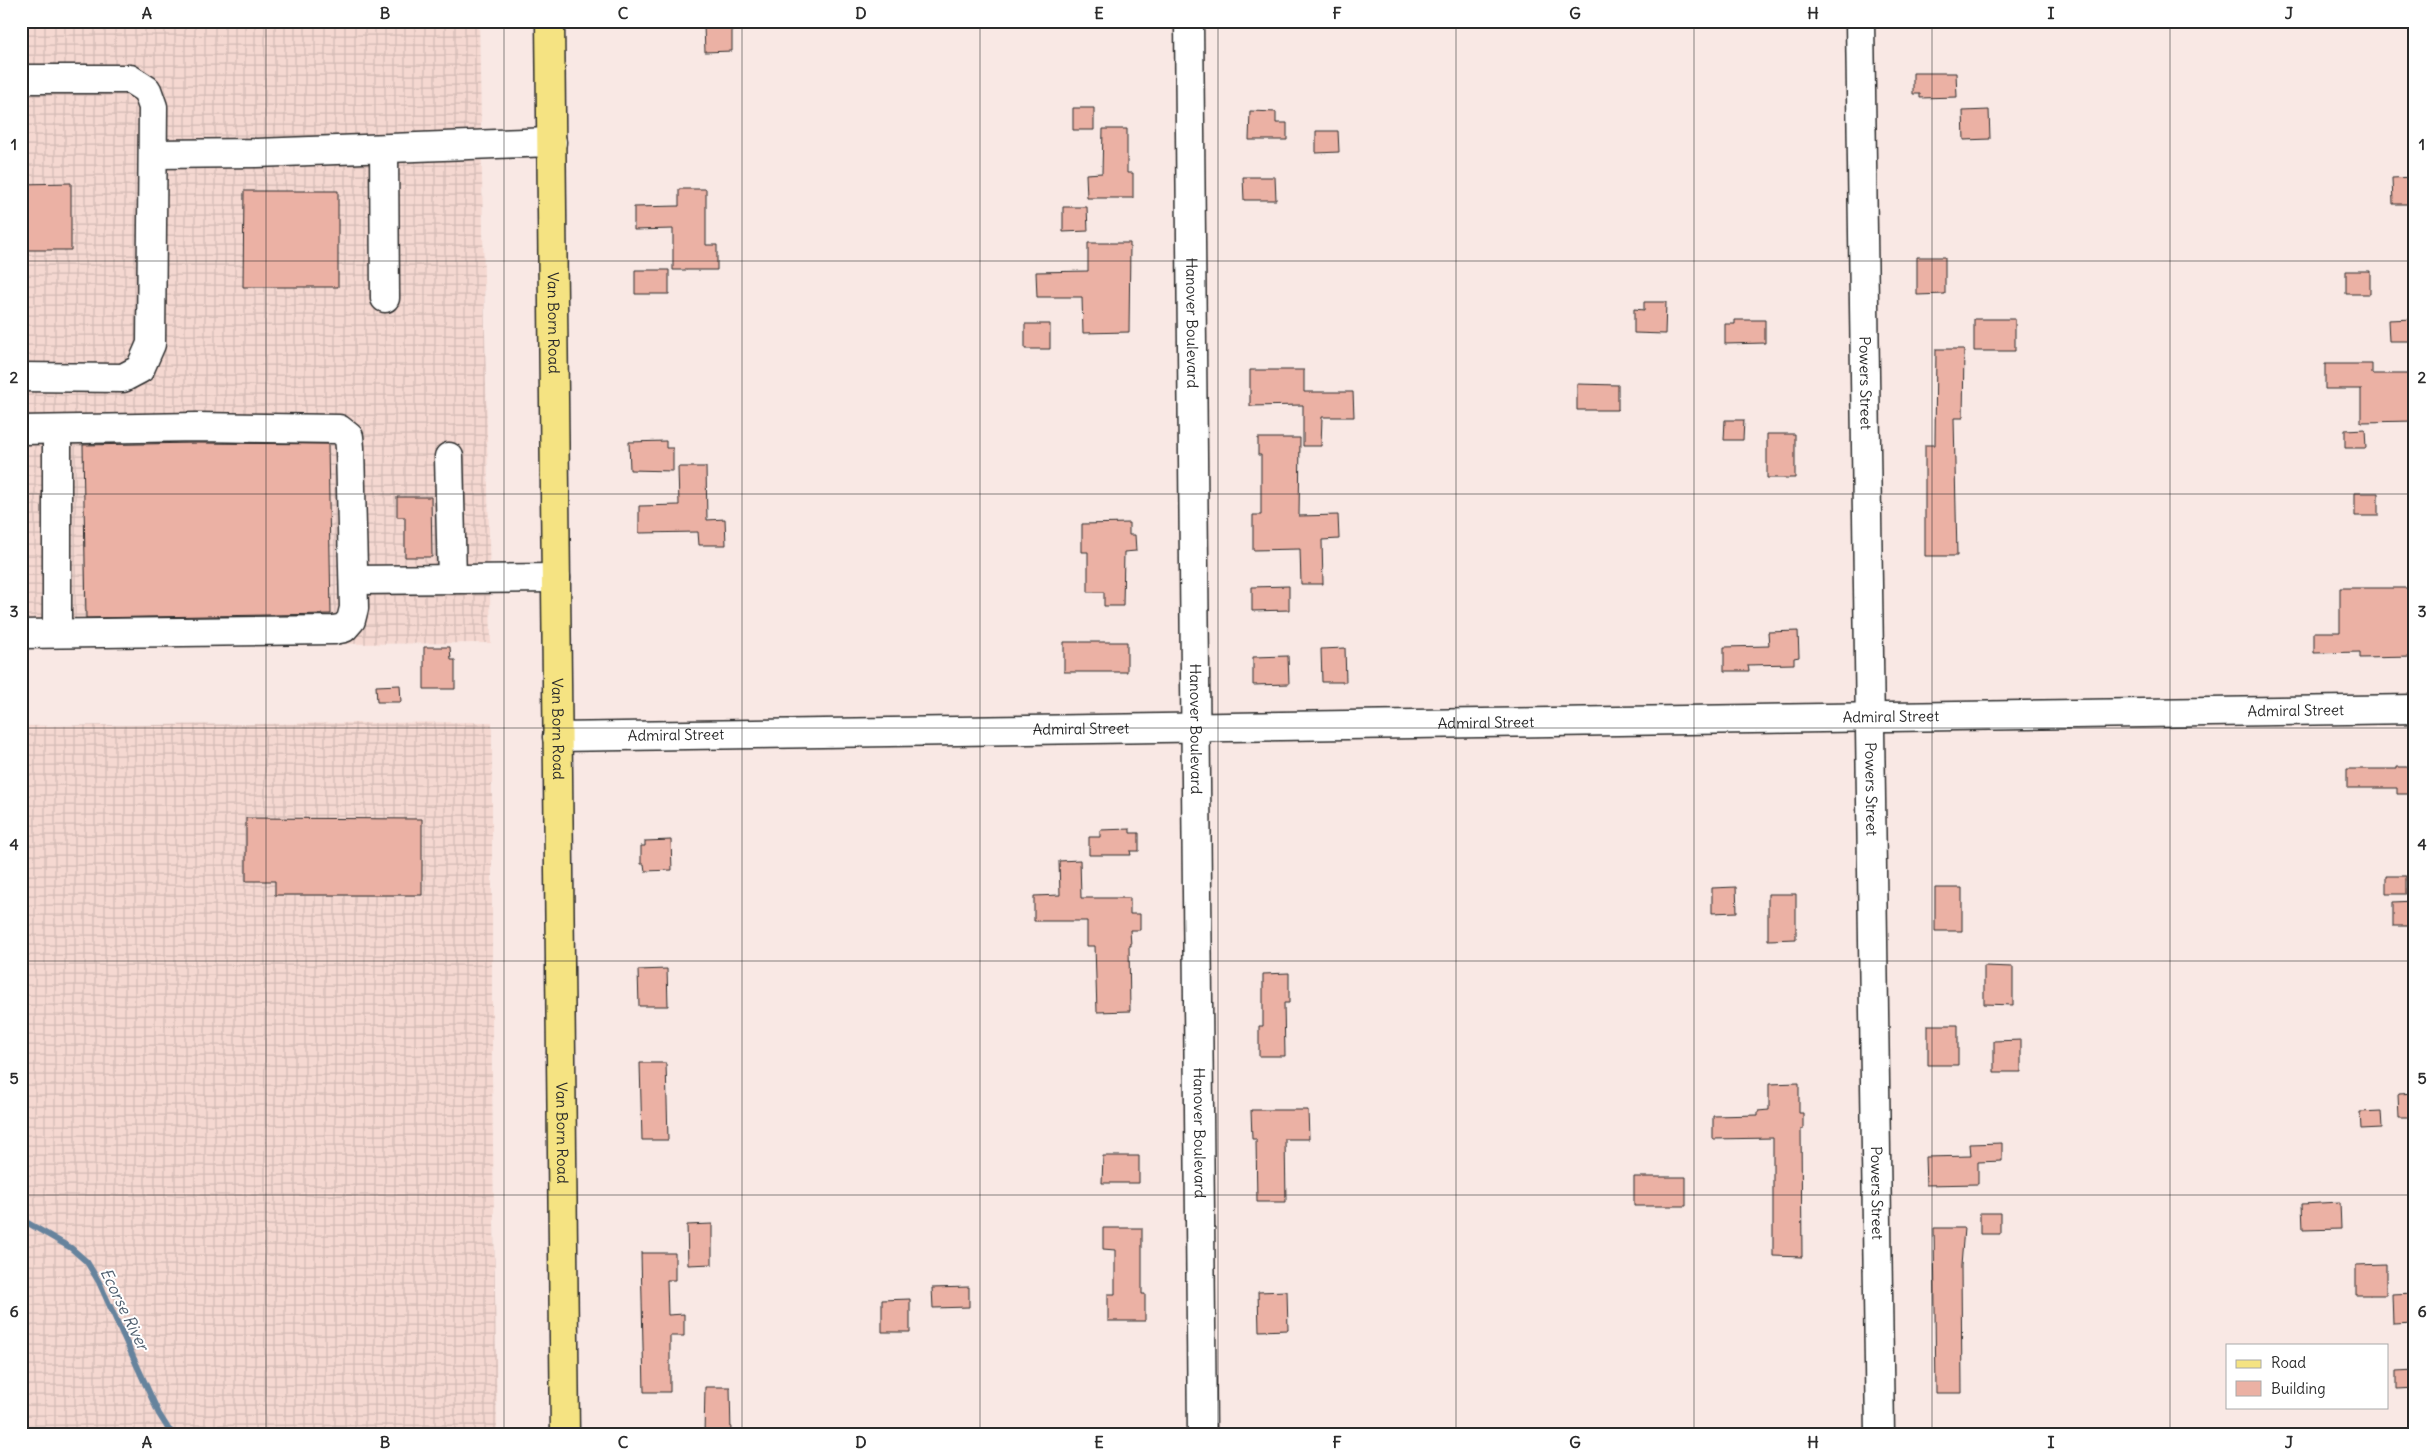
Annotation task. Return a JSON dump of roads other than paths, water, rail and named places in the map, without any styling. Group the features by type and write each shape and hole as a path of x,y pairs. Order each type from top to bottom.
{"main road":[{"name":"Van Born Road","path":"550,21 565,1435"}],"street":[{"name":"Hanover Boulevard","path":"1189,21 1202,1435"},
{"name":"Powers Street","path":"1860,21 1880,1435"},
{"path":"21,80 130,79 147,90 154,108 151,344 140,369 124,378 21,377"},
{"path":"154,154 384,149 552,142"},
{"path":"384,149 385,298"},
{"path":"21,430 197,427 339,429 349,437 354,580 354,608 351,620 344,628 21,634"},
{"path":"57,430 57,633"},
{"path":"449,457 452,579"},
{"path":"354,580 556,578"},
{"name":"Admiral Street","path":"557,737 2415,709"}],"waterway":[{"name":"Ecorse River","path":"21,1219 71,1248 87,1262 99,1282 159,1414 169,1430 176,1435"}]}
